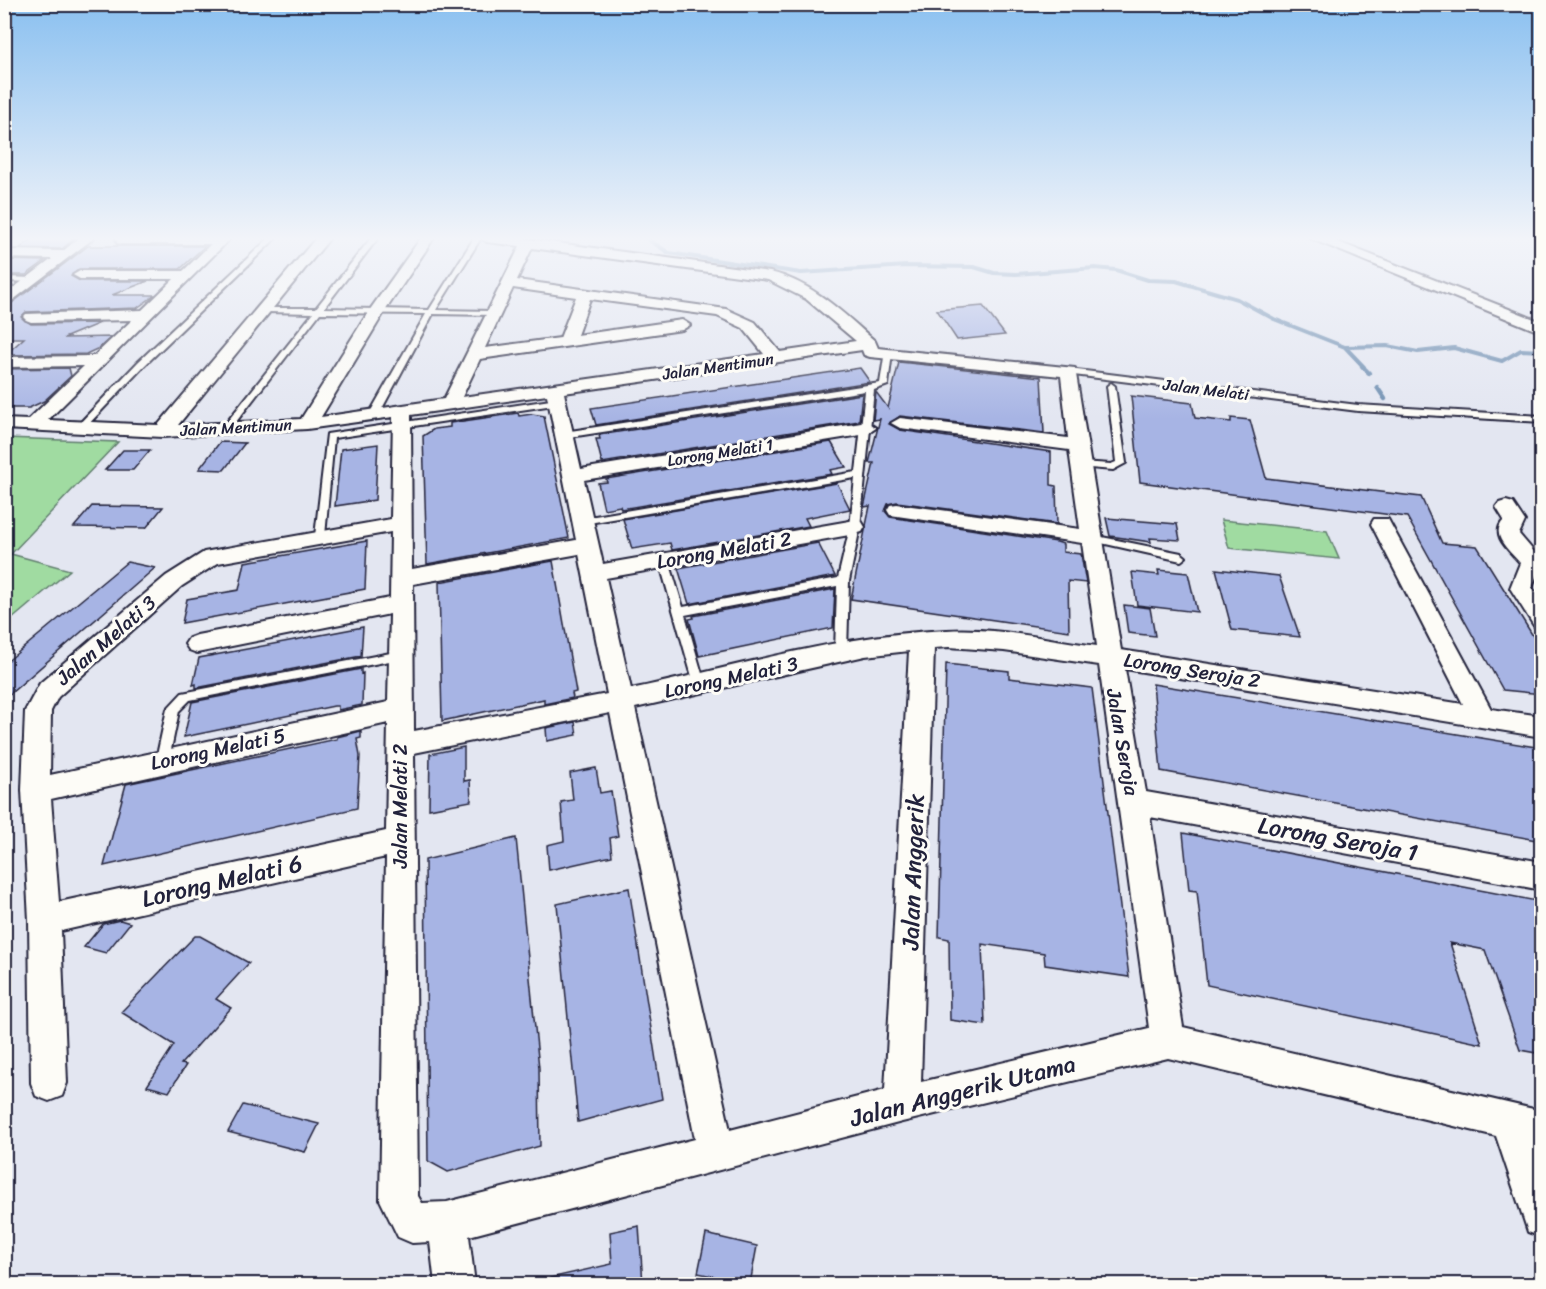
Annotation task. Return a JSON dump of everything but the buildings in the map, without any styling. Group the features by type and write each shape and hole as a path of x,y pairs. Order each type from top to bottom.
{"street":[{"path":"33,425 163,298"},
{"path":"163,431 276,298"},
{"path":"307,424 386,298"},
{"path":"450,404 501,298"},
{"path":"567,341 583,298"},
{"path":"620,298 733,315 749,325 776,358"},
{"path":"815,298 870,348"},
{"path":"1467,298 1542,328"},
{"path":"31,317 145,315"},
{"path":"473,355 682,325"},
{"name":"Jalan Mentimun","path":"4,424 163,431 307,424 373,416 401,419 450,404 556,396 776,358 870,348"},
{"name":"Jalan Melati","path":"556,396 870,348 888,353 1068,372"},
{"path":"4,362 98,361"},
{"name":"Jalan Seroja","path":"1068,372 1108,657 1134,802 1168,1041"},
{"path":"556,396 716,1152"},
{"name":"Jalan Melati 2","path":"399,1200 401,419"},
{"path":"900,423 1079,455"},
{"name":"Lorong Melati 1","path":"573,476 867,428"},
{"path":"1506,507 1515,521 1508,528 1508,535 1531,562 1521,588 1542,620"},
{"path":"897,510 1092,538"},
{"name":"Jalan Melati 3","path":"49,1083 45,920 36,790 38,711 50,690 193,567 212,557 320,536 401,524"},
{"path":"1381,524 1482,716"},
{"name":"Lorong Melati 2","path":"594,573 855,527"},
{"path":"197,644 588,545"},
{"name":"Lorong Seroja 2","path":"841,652 922,639 978,639 1108,657 1542,727"},
{"name":"Jalan Anggerik","path":"902,1104 922,639"},
{"name":"Lorong Melati 3","path":"400,745 621,701 841,652"},
{"name":"Lorong Melati 5","path":"36,790 163,760 400,710"},
{"name":"Lorong Seroja 1","path":"1134,802 1542,876"},
{"name":"Lorong Melati 6","path":"45,920 400,841"},
{"name":"Jalan Anggerik Utama","path":"399,1200 412,1223 447,1222 902,1104 1168,1041 1525,1125"},
{"path":"1525,1125 1542,1218"},
{"path":"447,1222 455,1284"}],"lane":[{"path":"80,428 141,364 210,298"},
{"path":"226,429 329,298"},
{"path":"373,416 440,298"},
{"path":"266,310 494,313"},
{"path":"564,435 884,385 888,353"},
{"name":"Jalan Melati","path":"1068,372 1358,408 1542,419"},
{"path":"1079,455 1113,467 1121,463 1111,386"},
{"path":"841,652 843,581 855,527 870,388"},
{"path":"320,536 330,436 401,419 556,396"},
{"path":"582,521 860,474"},
{"path":"1092,538 1181,557"},
{"path":"664,561 699,684"},
{"path":"679,612 843,581"},
{"path":"163,760 172,709 186,696 401,655"}],"green space":[{"path":"5,438 118,442 11,554 70,570 5,625"},
{"path":"1221,520 1327,531 1339,559 1229,548"}],"waterway":[{"path":"1234,298 1274,319 1345,347"},
{"path":"1345,347 1387,346 1418,352 1454,348 1502,361 1521,350 1542,351"},
{"path":"1345,347 1364,367"},
{"path":"1362,366 1369,373"},
{"path":"1377,387 1385,399"}]}
